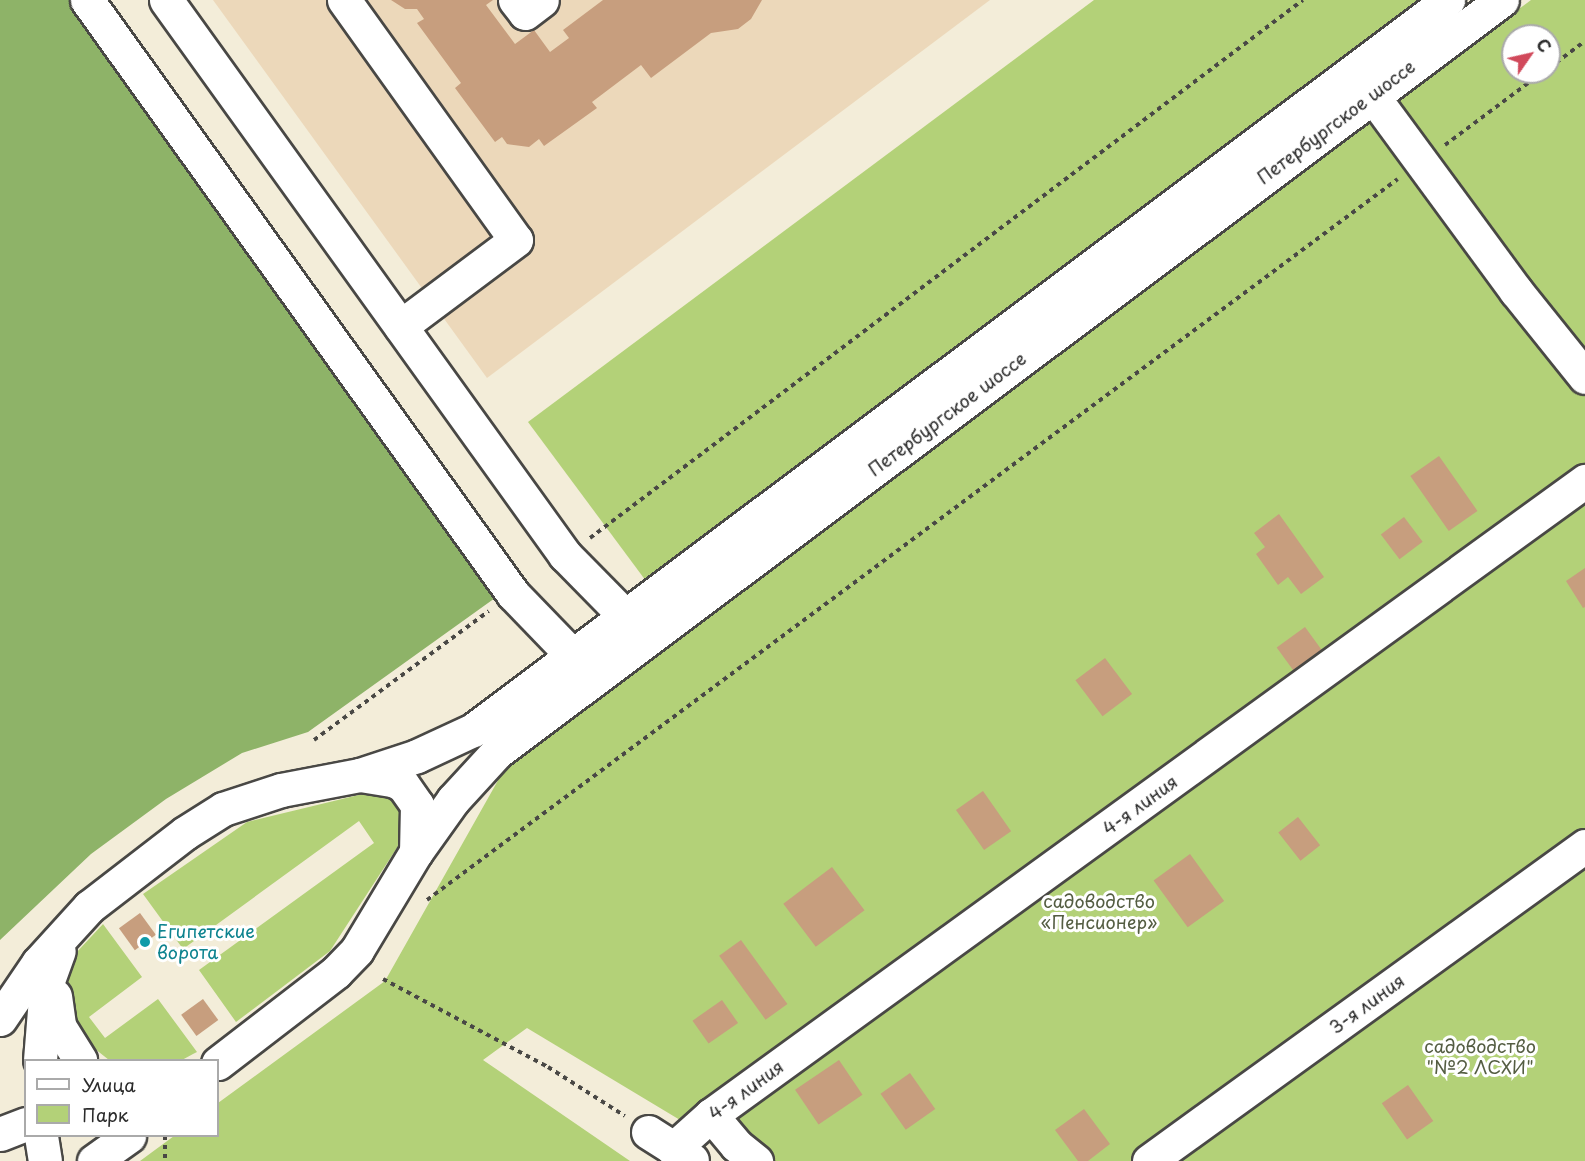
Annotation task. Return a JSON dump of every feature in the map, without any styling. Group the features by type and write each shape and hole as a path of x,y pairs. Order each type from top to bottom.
{"main road":[{"path":"87,0 513,594 572,655"},
{"path":"166,0 565,555 624,615"},
{"path":"344,0 516,240 401,326"},
{"path":"515,0 525,13 542,0"},
{"name":"Петербургское шоссе","path":"360,776 417,756 473,730 1448,0"},
{"name":"Петербургское шоссе","path":"219,1062 336,972 357,950 416,852 453,801 497,752 1371,95 1502,0"},
{"path":"1371,95 1516,291 1582,367"},
{"name":"4-я линия","path":"684,1137 1585,481"},
{"path":"0,1019 38,963 97,900 185,833 223,809 281,790 360,776 393,780 411,794 417,805 416,852"},
{"name":"3-я линия","path":"1149,1161 1585,846"},
{"path":"40,1059 46,986 58,953 97,900"},
{"path":"58,953 53,981 59,1026 79,1059"},
{"path":"0,1134 24,1125"},
{"path":"41,1137 45,1161"},
{"path":"94,1161 128,1137"},
{"path":"684,1137 736,1145 756,1161"}],"path":[{"path":"565,555 1303,0"},
{"path":"1561,59 1585,41"},
{"path":"427,900 1527,84"},
{"path":"314,740 513,594"},
{"path":"383,979 684,1137"},
{"path":"165,1137 165,1161"}],"shaded area":[{"path":"213,0 990,0 487,378"}],"green space":[{"path":"0,0 77,0 502,593 308,732 242,753 166,799 91,854 0,940"},
{"path":"1094,0 1422,0 646,581 528,422"},
{"path":"1531,0 1585,0 1585,1161 736,1161 695,1129 527,1028 483,1060 630,1161 140,1161 173,1137 219,1137 219,1102 385,981 505,768"},
{"path":"371,792 394,797 402,805 404,837 330,951 236,1022 199,970 374,843 359,821 183,949 143,894 247,822"},
{"path":"103,924 142,977 89,1017 105,1038 158,999 197,1052 184,1059 108,1059 85,1041 77,1029 67,996 67,982 75,954"}],"building":[{"path":"391,0 493,0 486,5 515,44 534,30 550,52 569,38 563,30 603,0 762,0 751,19 738,29 711,33 651,78 641,65 592,102 597,108 544,146 539,139 529,147 507,144 502,137 495,142 455,88 461,83 417,23 424,19 417,9 405,9"},
{"path":"1439,456 1477,511 1449,531 1410,476"},
{"path":"1279,514 1324,577 1301,594 1288,577 1278,585 1256,554 1265,547 1254,533"},
{"path":"1404,517 1423,542 1399,559 1381,534"},
{"path":"1585,568 1585,607 1583,608 1566,581"},
{"path":"1305,627 1325,655 1297,675 1277,648"},
{"path":"1105,658 1132,694 1103,716 1075,680"},
{"path":"983,791 1011,831 984,850 956,810"},
{"path":"1298,817 1320,845 1300,861 1278,832"},
{"path":"1190,854 1224,901 1188,927 1154,880"},
{"path":"832,867 864,910 816,947 783,904"},
{"path":"140,913 156,935 135,950 119,928"},
{"path":"741,940 787,1004 766,1020 719,956"},
{"path":"203,999 218,1020 196,1036 181,1015"},
{"path":"722,1000 738,1023 709,1044 693,1021"},
{"path":"839,1060 862,1095 819,1124 795,1090"},
{"path":"910,1073 935,1109 906,1130 881,1094"},
{"path":"1408,1085 1433,1121 1407,1139 1382,1103"},
{"path":"1084,1109 1110,1144 1088,1161 1078,1161 1055,1130"}],"place":[{"name":"Египетские ворота","path":"145,942"}],"park label":[{"name":"садоводство «Пенсионер»","path":"1099,912"},
{"name":"садоводство \"№2 ЛСХИ\"","path":"1480,1057"}]}
